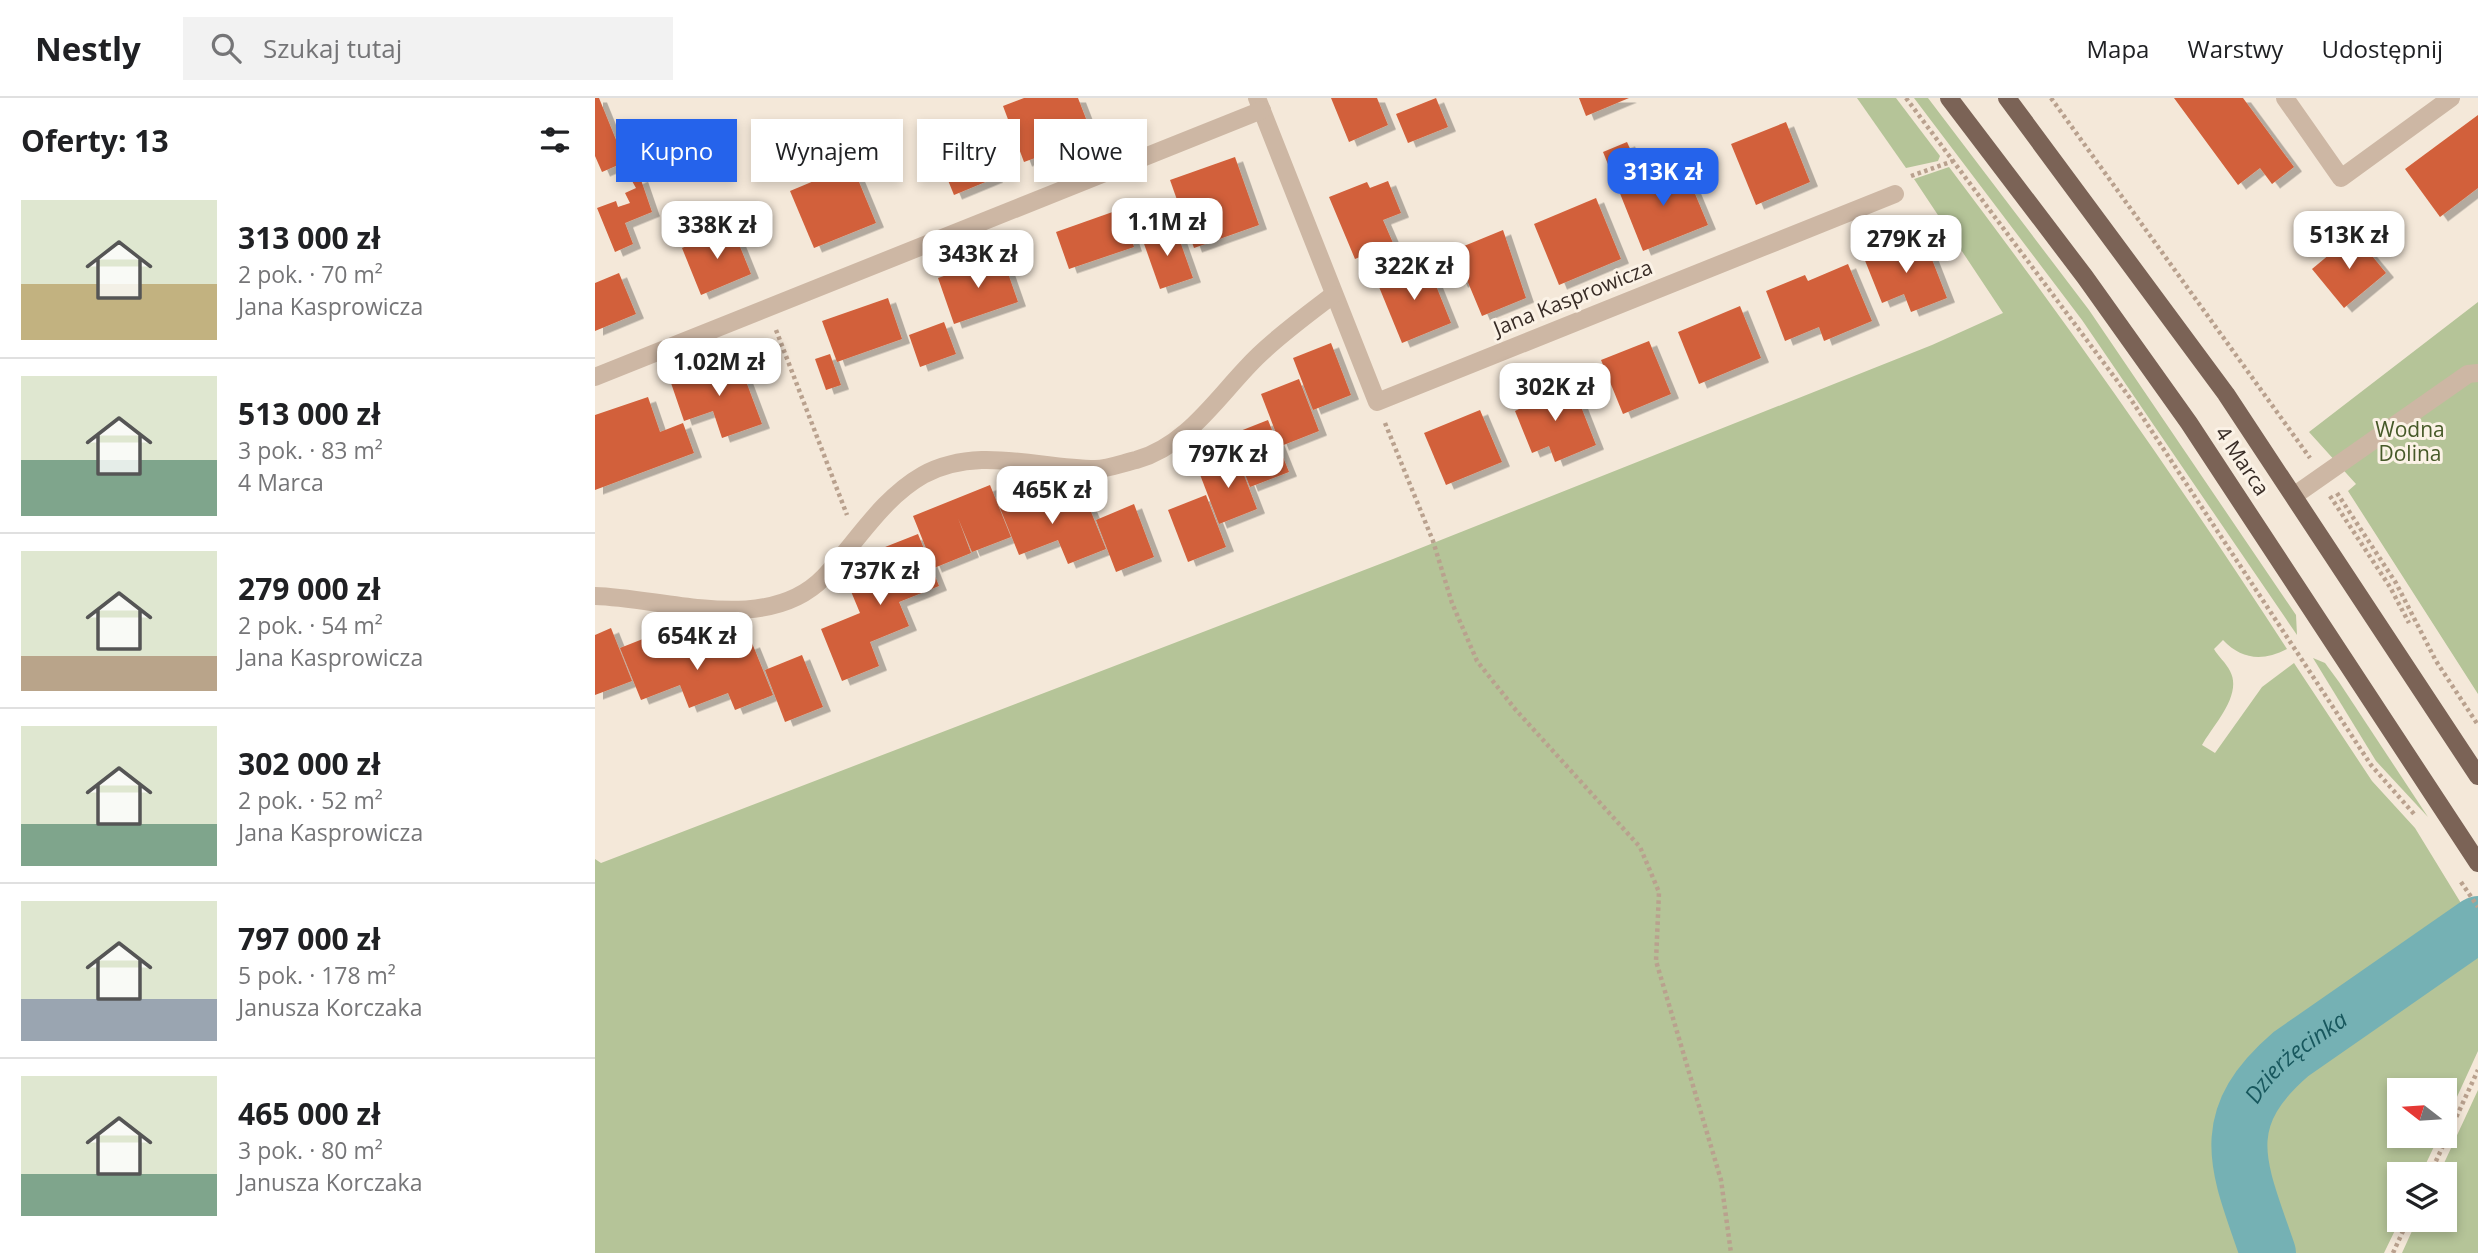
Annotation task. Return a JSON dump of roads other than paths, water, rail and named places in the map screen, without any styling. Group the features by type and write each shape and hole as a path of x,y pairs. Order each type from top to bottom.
{"main road":[{"name":"4 Marca","path":"1949,98 2071,259 2189,423 2478,863"},
{"name":"4 Marca","path":"2007,98 2145,280 2295,495 2478,776"}],"street":[{"path":"2285,98 2341,178 2451,98"},
{"path":"595,377 1259,104 1333,295 1259,355 1219,400 1179,438 1140,459 1097,469 1014,459 968,461 924,475 885,504 822,579 792,598 757,608 719,609 595,596"},
{"name":"Jana Kasprowicza","path":"1333,295 1377,402 1895,194"},
{"path":"2295,495 2468,374 2478,373"}],"waterway":[{"name":"Dzierżęcinka","path":"2268,1253 2248,1195 2239,1147 2242,1124 2250,1101 2266,1078 2291,1054 2478,924"}],"park label":[{"name":"Wodna Dolina","path":"2410,442"}]}
